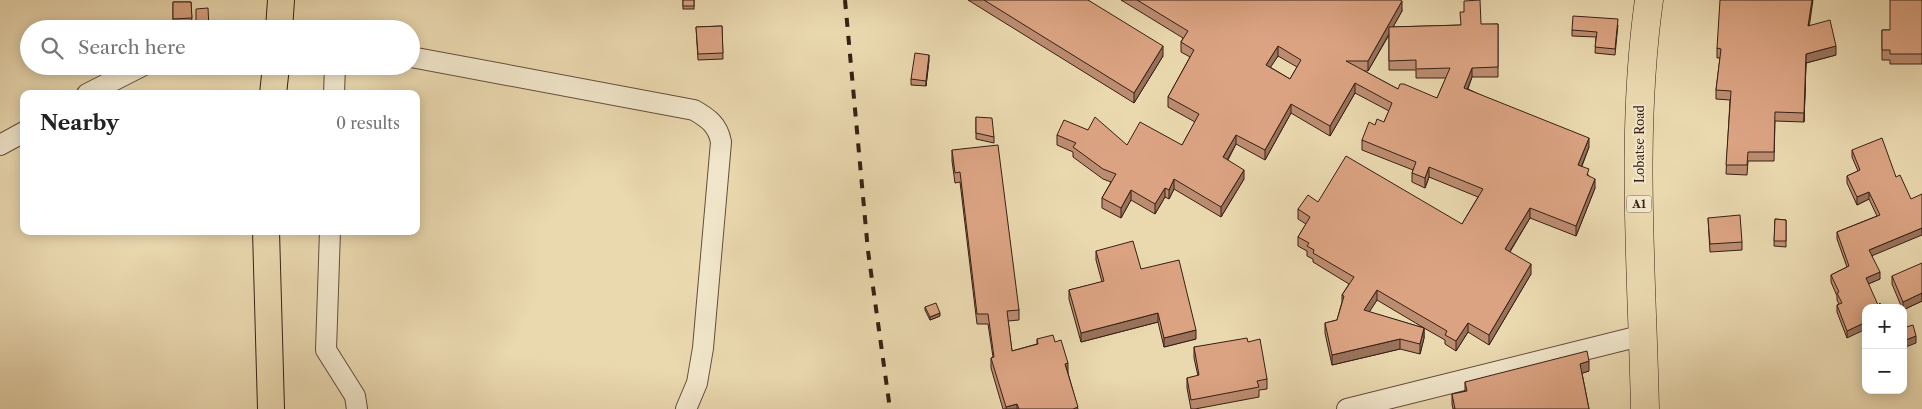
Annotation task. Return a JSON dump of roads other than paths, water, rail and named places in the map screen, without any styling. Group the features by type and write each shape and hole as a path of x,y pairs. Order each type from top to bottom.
{"highway":[{"name":"Lobatse Road","path":"1645,409 1638,174 1640,76 1649,0"}],"main road":[{"path":"280,20 281,0"},
{"path":"273,90 275,75"},
{"path":"266,235 271,409"}],"street":[{"path":"420,59 694,110 706,117 714,125 720,133 721,142 703,348 697,383 686,409"},
{"path":"95,90 124,75"},
{"path":"334,90 335,75"},
{"path":"0,145 20,134"},
{"path":"330,235 326,350 355,396 357,409"},
{"path":"1346,409 1644,335"}],"railway":[{"path":"845,0 868,251 890,409"}]}
